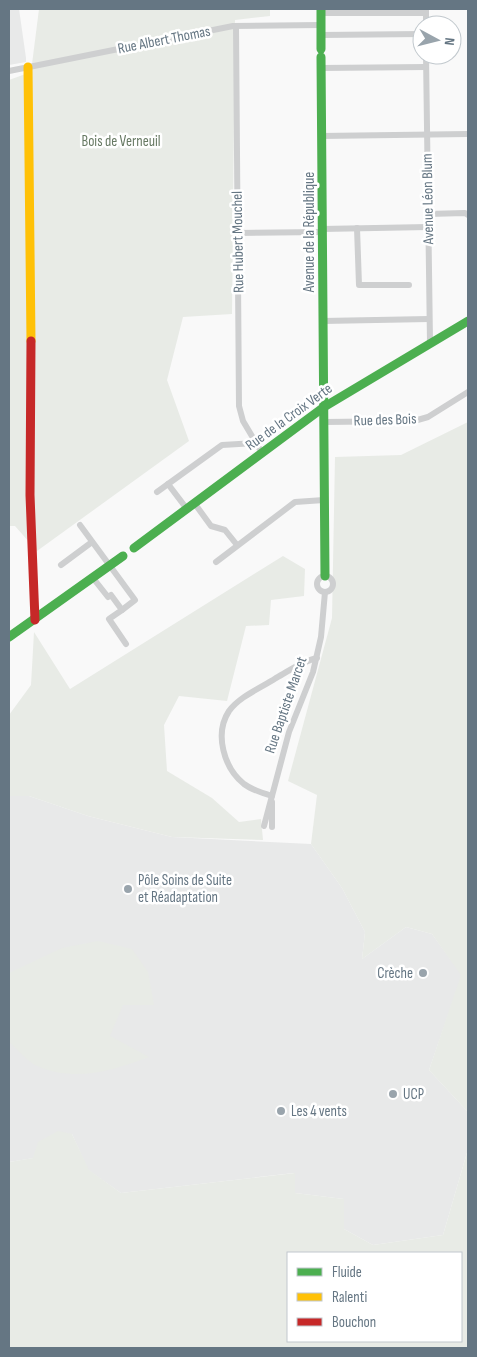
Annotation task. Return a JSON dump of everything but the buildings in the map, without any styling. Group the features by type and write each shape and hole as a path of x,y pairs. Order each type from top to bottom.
{"street":[{"path":"321,11 426,11"},
{"name":"Avenue de la République","path":"321,11 324,407"},
{"name":"Rue Albert Thomas","path":"9,71 236,26 321,24"},
{"name":"Rue Hubert Mouchel","path":"236,26 239,406 243,421 262,453"},
{"path":"320,35 412,34"},
{"path":"28,67 31,366 30,495 35,620"},
{"path":"321,68 426,67"},
{"name":"Avenue Léon Blum","path":"426,67 430,342"},
{"path":"321,136 468,134"},
{"path":"428,214 467,214"},
{"path":"237,232 428,227"},
{"path":"357,228 359,285 410,285"},
{"path":"323,321 429,319"},
{"name":"Rue de la Croix Verte","path":"134,548 324,407 468,321"},
{"name":"Rue des Bois","path":"324,422 414,421 428,417 468,392"},
{"name":"Rue Baptiste Marcet","path":"324,407 325,576"},
{"path":"157,492 222,445 256,443"},
{"path":"168,484 211,526 225,530 237,545"},
{"path":"216,562 295,502 324,500"},
{"path":"80,525 135,600 109,619 126,644"},
{"path":"61,565 92,542"},
{"path":"9,637 123,556"},
{"name":"Rue Baptiste Marcet","path":"325,576 320,579 318,584 320,590 325,592"},
{"name":"Rue Baptiste Marcet","path":"325,576 333,584 331,589 325,592"},
{"path":"93,578 108,597 111,595 122,610"},
{"name":"Rue Baptiste Marcet","path":"264,826 289,732 317,658 325,592"},
{"path":"272,796 252,789 238,778 232,770 224,752 224,722 230,711 239,701 310,659 317,658"},
{"name":"Rue Baptiste Marcet","path":"272,796 272,826"}],"shaded area":[{"path":"9,9 19,9 26,62 9,65"},
{"path":"9,796 29,796 88,816 172,837 311,844 342,888 365,932 362,959 406,927 432,934 462,975 429,1070 468,1112 468,1149 443,1235 373,1245 344,1229 344,1199 295,1193 294,1173 121,1193 88,1170 72,1134 34,1158 9,1162"}],"green space":[{"name":"Bois de Verneuil","path":"39,9 270,9 270,16 235,20 232,314 183,317 167,380 189,441 37,551 15,526 9,526 9,80 31,72"},
{"path":"468,422 468,1112 429,1070 461,975 432,934 406,927 362,959 365,932 342,888 311,844 317,795 288,781 332,618 335,457 401,455"},
{"path":"283,556 305,569 304,596 271,600 269,625 246,626 227,701 179,696 164,725 167,771 212,798 239,822 261,819 263,840 172,837 88,816 29,796 9,796 9,715 31,685 34,632 70,689"},
{"path":"98,941 132,949 148,972 154,1005 123,1005 110,1036 149,1057 121,1067 78,1074 64,1073 35,1065 9,1042 9,973 62,948"},
{"path":"58,1131 72,1134 89,1170 121,1193 295,1173 295,1193 344,1199 344,1229 373,1245 443,1235 468,1149 468,1348 9,1348 9,1162 33,1158 38,1142"}],"traffic: fast":[{"path":"321,9 321,49"},
{"path":"321,57 325,576"},
{"path":"134,548 324,407 468,321"},
{"path":"9,637 123,556"}],"traffic: slow":[{"path":"28,67 31,341"}],"traffic: jam":[{"path":"31,341 30,495 35,620"}],"place":[{"name":"Pôle Soins de Suite et Réadaptation","path":"128,889"},
{"name":"Crèche","path":"423,973"},
{"name":"UCP","path":"393,1094"},
{"name":"Les 4 vents","path":"281,1111"}]}
